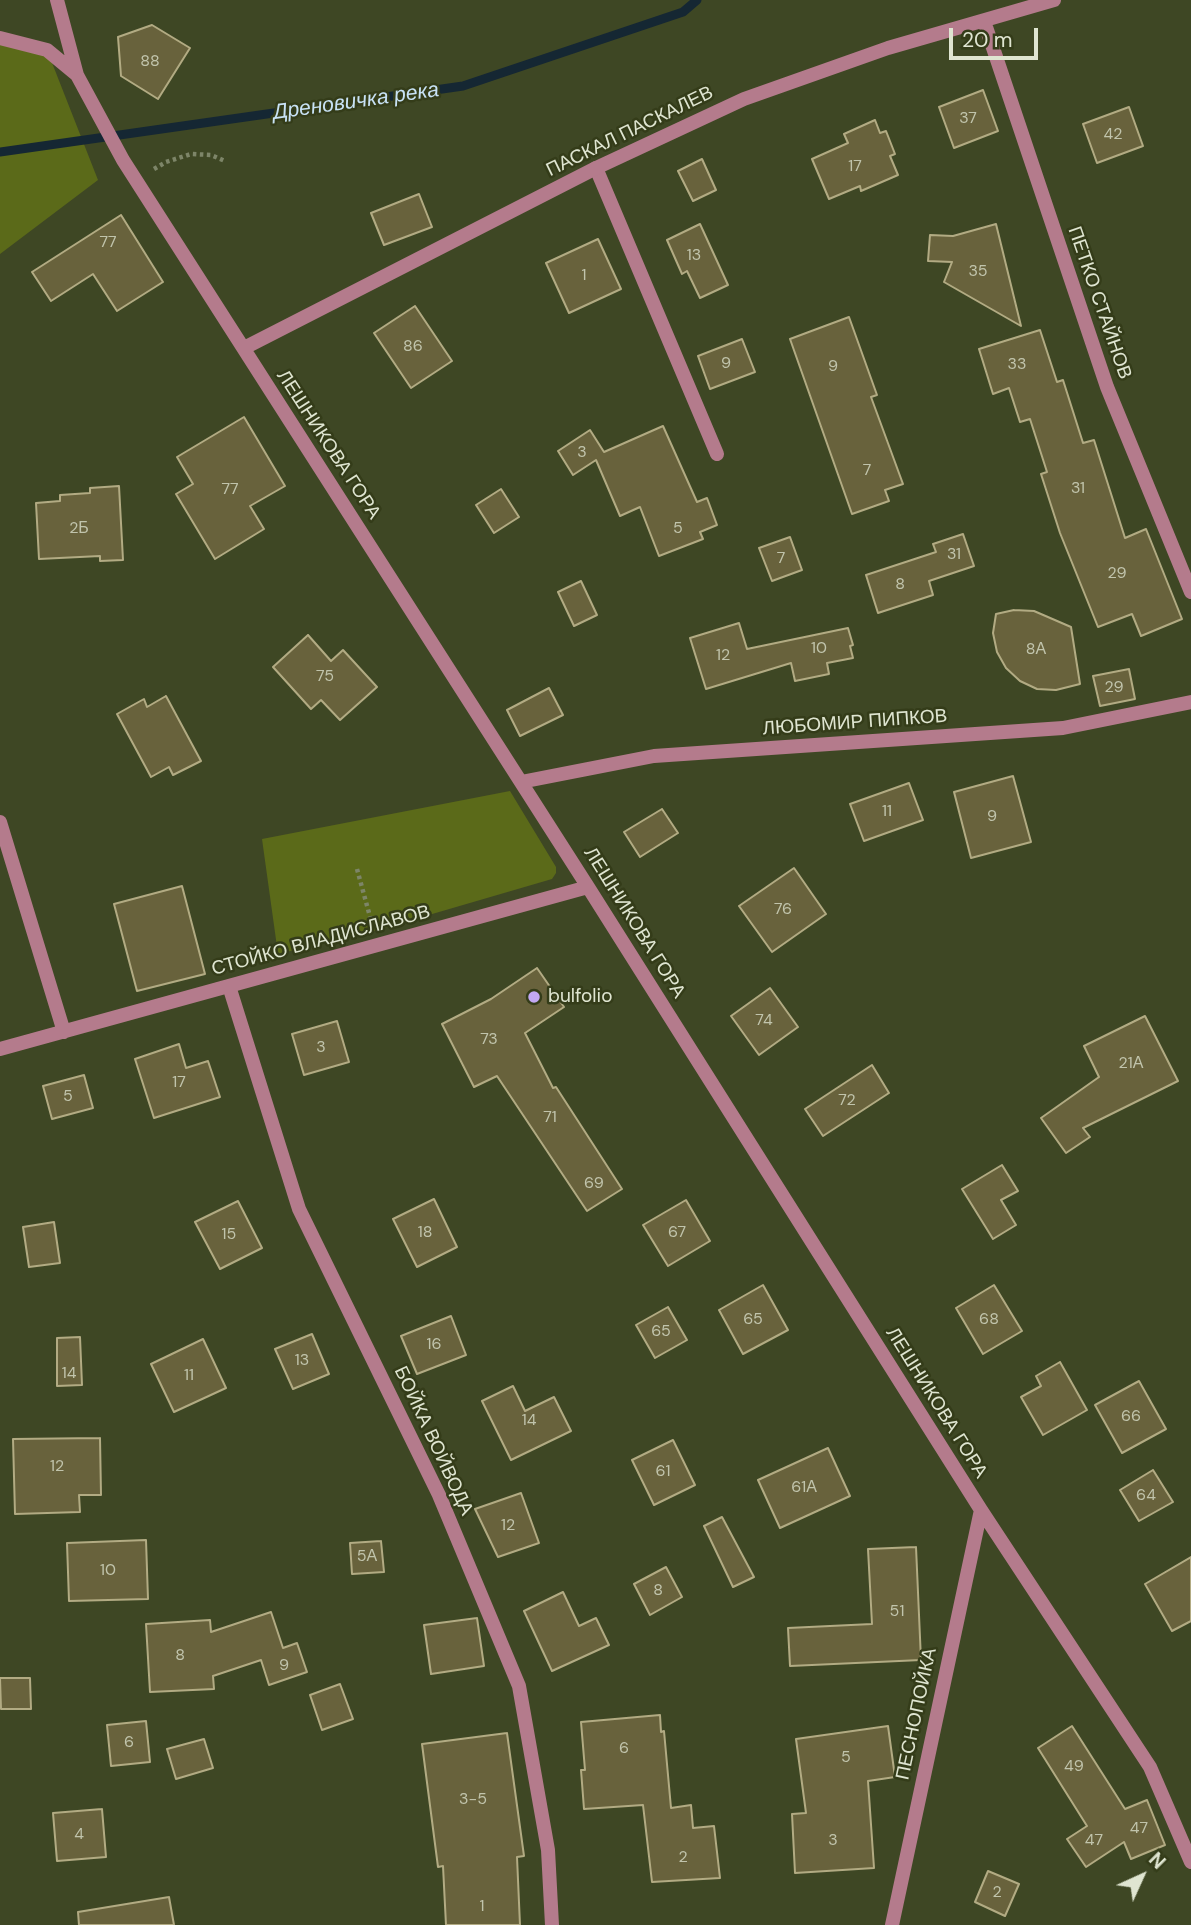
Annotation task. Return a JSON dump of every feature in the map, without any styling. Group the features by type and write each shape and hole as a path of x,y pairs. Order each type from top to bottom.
{"street":[{"name":"ЛЕШНИКОВА ГОРА","path":"57,0 77,75 123,160 588,887 981,1510 1150,1767 1191,1862"},
{"name":"ПАСКАЛ ПАСКАЛЕВ","path":"244,348 596,168 744,99 888,48 1054,0"},
{"name":"ПЕТКО СТАЙНОВ","path":"984,21 1107,387 1191,592"},
{"path":"0,38 47,50 77,75"},
{"path":"596,168 717,454"},
{"name":"ЛЮБОМИР ПИПКОВ","path":"521,782 654,756 1063,728 1191,702"},
{"path":"0,822 64,1032"},
{"name":"СТОЙКО ВЛАДИСЛАВОВ","path":"0,1049 588,887"},
{"name":"БОЙКА ВОЙВОДА","path":"229,986 299,1209 439,1495 519,1686 548,1850 552,1925"},
{"name":"ПЕСНОПОЙКА","path":"892,1925 981,1510"}],"path":[{"path":"135,179 166,162 191,154 211,155 225,161"},
{"path":"357,869 378,945"}],"green space":[{"path":"0,38 47,50 98,180 0,254"},
{"path":"510,791 556,867 552,879 374,931 278,954 262,839"}],"building":[{"path":"152,25 190,48 158,99 121,76 118,37"},
{"path":"983,90 998,131 954,148 939,107"},
{"path":"1129,107 1143,146 1097,163 1083,124"},
{"path":"875,120 880,133 886,131 895,154 890,156 898,175 861,191 860,186 829,199 812,159 848,143 844,134"},
{"path":"702,159 716,190 693,201 678,171"},
{"path":"419,194 432,227 384,245 371,213"},
{"path":"121,215 163,282 117,311 93,274 51,301 32,272"},
{"path":"700,224 728,285 700,298 687,271 682,274 667,240"},
{"path":"996,224 1021,326 944,282 952,262 928,261 930,235 953,236"},
{"path":"598,239 621,289 569,313 546,263"},
{"path":"415,306 452,361 411,388 374,333"},
{"path":"849,317 877,395 871,397 903,484 885,490 889,501 852,514 790,339"},
{"path":"1040,330 1057,382 1063,380 1083,443 1094,440 1125,538 1146,529 1182,619 1141,636 1132,614 1098,627 1060,533 1041,474 1047,472 1030,419 1020,422 1009,388 993,394 979,349"},
{"path":"742,339 755,372 710,389 698,356"},
{"path":"244,417 285,486 250,506 264,529 215,559 176,494 193,484 177,457"},
{"path":"663,426 697,502 707,498 717,525 700,532 703,539 659,556 640,507 620,516 596,460 573,475 558,451 590,430 604,452"},
{"path":"119,486 123,560 100,561 100,556 39,559 36,503 60,501 60,495 90,493 90,488"},
{"path":"501,489 519,517 494,533 476,505"},
{"path":"963,534 974,566 929,581 933,595 878,613 866,575 936,552 933,544"},
{"path":"790,537 802,570 772,581 759,548"},
{"path":"581,581 597,615 574,626 558,592"},
{"path":"1014,610 1034,611 1071,627 1080,684 1056,690 1037,689 1020,681 1006,668 997,652 993,633 996,614"},
{"path":"739,623 747,649 848,628 853,645 850,646 853,658 827,663 829,674 795,681 791,663 706,689 690,638"},
{"path":"308,635 331,661 343,650 377,687 340,720 321,700 311,709 273,667"},
{"path":"1129,669 1135,699 1100,706 1093,676"},
{"path":"549,688 563,715 520,736 507,710"},
{"path":"166,696 201,761 173,775 169,767 151,777 117,714 144,699 147,707"},
{"path":"1013,776 1031,842 971,858 954,792"},
{"path":"909,783 923,820 864,841 850,804"},
{"path":"662,809 678,833 640,857 624,832"},
{"path":"794,868 826,914 772,952 739,906"},
{"path":"182,886 205,974 137,991 114,904"},
{"path":"537,968 564,1007 525,1033 553,1088 556,1087 622,1189 587,1211 497,1076 474,1087 442,1024 491,999"},
{"path":"770,988 798,1027 759,1055 731,1016"},
{"path":"1145,1016 1178,1081 1083,1128 1090,1137 1066,1153 1041,1118 1099,1077 1084,1046"},
{"path":"337,1021 349,1062 304,1075 292,1034"},
{"path":"179,1044 186,1068 208,1061 220,1097 154,1118 135,1059"},
{"path":"872,1065 889,1093 823,1136 805,1109"},
{"path":"84,1075 93,1108 52,1119 43,1086"},
{"path":"1002,1165 1018,1191 1001,1200 1016,1225 993,1239 962,1189"},
{"path":"434,1199 457,1247 417,1267 393,1219"},
{"path":"686,1200 710,1241 668,1266 643,1225"},
{"path":"238,1201 262,1248 220,1269 195,1222"},
{"path":"54,1222 60,1263 29,1267 23,1227"},
{"path":"763,1285 788,1330 743,1354 719,1310"},
{"path":"994,1285 1022,1331 983,1354 956,1308"},
{"path":"668,1307 687,1340 655,1358 636,1325"},
{"path":"451,1316 466,1355 417,1374 401,1336"},
{"path":"312,1334 329,1374 293,1389 275,1349"},
{"path":"80,1337 82,1385 57,1386 57,1338"},
{"path":"203,1339 226,1388 174,1412 151,1364"},
{"path":"1060,1362 1087,1410 1043,1435 1021,1397 1041,1386 1036,1376"},
{"path":"1139,1381 1166,1429 1122,1453 1095,1405"},
{"path":"513,1386 525,1411 554,1397 571,1431 511,1460 482,1401"},
{"path":"100,1438 101,1495 79,1495 80,1512 15,1514 13,1439"},
{"path":"673,1440 695,1485 654,1505 632,1460"},
{"path":"828,1448 850,1496 780,1528 758,1480"},
{"path":"1153,1470 1173,1502 1139,1521 1120,1490"},
{"path":"521,1493 539,1543 498,1557 475,1509"},
{"path":"722,1517 754,1577 733,1587 704,1526"},
{"path":"146,1540 148,1599 69,1601 67,1543"},
{"path":"381,1541 384,1572 352,1574 350,1543"},
{"path":"916,1547 921,1660 790,1666 788,1628 872,1624 868,1549"},
{"path":"1191,1557 1191,1621 1172,1631 1145,1584"},
{"path":"666,1567 682,1597 650,1615 634,1584"},
{"path":"563,1592 579,1626 596,1618 609,1645 552,1671 524,1611"},
{"path":"271,1612 283,1648 297,1643 307,1672 269,1685 261,1660 213,1676 214,1689 150,1692 146,1624 210,1620 211,1632"},
{"path":"477,1618 484,1666 431,1674 424,1625"},
{"path":"0,1678 30,1678 31,1709 1,1709"},
{"path":"340,1684 353,1719 322,1730 310,1695"},
{"path":"660,1715 671,1808 691,1805 693,1828 714,1826 720,1878 652,1882 643,1805 584,1809 581,1770 585,1770 581,1722"},
{"path":"146,1721 150,1762 111,1766 107,1725"},
{"path":"888,1726 895,1777 868,1781 874,1868 795,1873 792,1814 806,1813 796,1739"},
{"path":"1072,1726 1125,1809 1147,1800 1165,1845 1131,1859 1124,1842 1086,1867 1067,1839 1087,1826 1038,1748"},
{"path":"507,1733 524,1856 517,1857 520,1925 446,1925 443,1866 438,1867 422,1744"},
{"path":"204,1739 213,1768 176,1779 167,1749"},
{"path":"102,1809 106,1857 57,1861 53,1813"},
{"path":"988,1871 1019,1884 1005,1916 975,1902"},
{"path":"169,1897 174,1925 79,1925 78,1912"}],"waterway":[{"name":"Дреновичка река","path":"0,152 463,86 683,12 697,0"}],"place":[{"name":"bulfolio","path":"534,997"}]}
